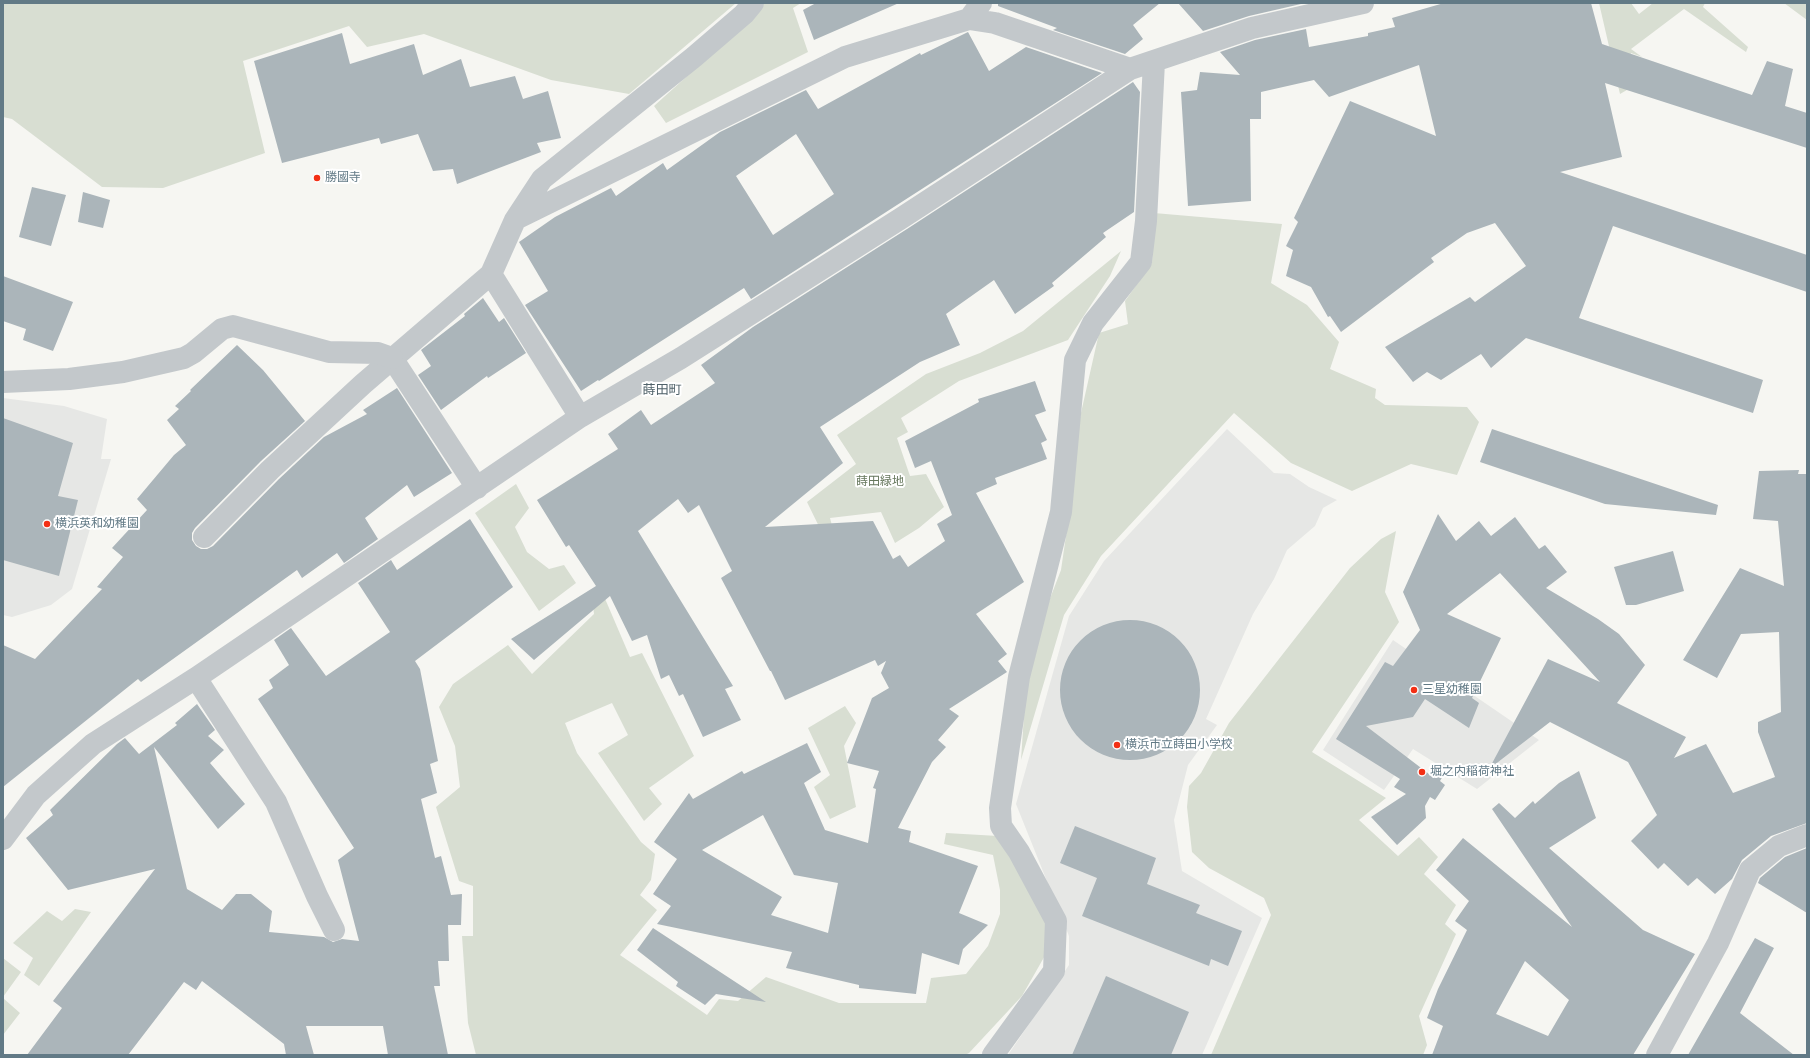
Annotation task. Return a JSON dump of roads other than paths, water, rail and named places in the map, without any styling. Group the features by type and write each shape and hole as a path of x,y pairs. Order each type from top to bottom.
{"street":[{"path":"204,537 270,470 392,358 491,274 515,220 542,179 694,57 744,14 753,3"},
{"path":"3,839 36,795 93,744 196,678 580,417 681,358 906,216 1130,69 1252,28 1363,3"},
{"path":"515,220 845,57 975,11 995,23 1130,69"},
{"path":"993,1055 1054,971 1056,921 1019,852 1001,826 1000,808 1019,677 1061,512 1076,360 1093,323 1141,262 1146,221 1154,62"},
{"path":"491,274 580,417"},
{"path":"3,382 69,379 123,372 184,358 193,353 222,329 233,326 329,352 378,354 392,358 477,488"},
{"path":"196,678 276,802 317,896 334,930"},
{"path":"1657,1055 1718,944 1750,870 1779,846 1807,835"}],"place":[{"name":"勝國寺","path":"317,178"},
{"name":"横浜英和幼稚園","path":"47,524"},
{"name":"三星幼稚園","path":"1414,690"},
{"name":"横浜市立蒔田小学校","path":"1117,745"},
{"name":"堀之内稲荷神社","path":"1422,772"}],"district":[{"name":"蒔田町","path":"662,390"}],"park label":[{"name":"蒔田緑地","path":"880,482"}]}
